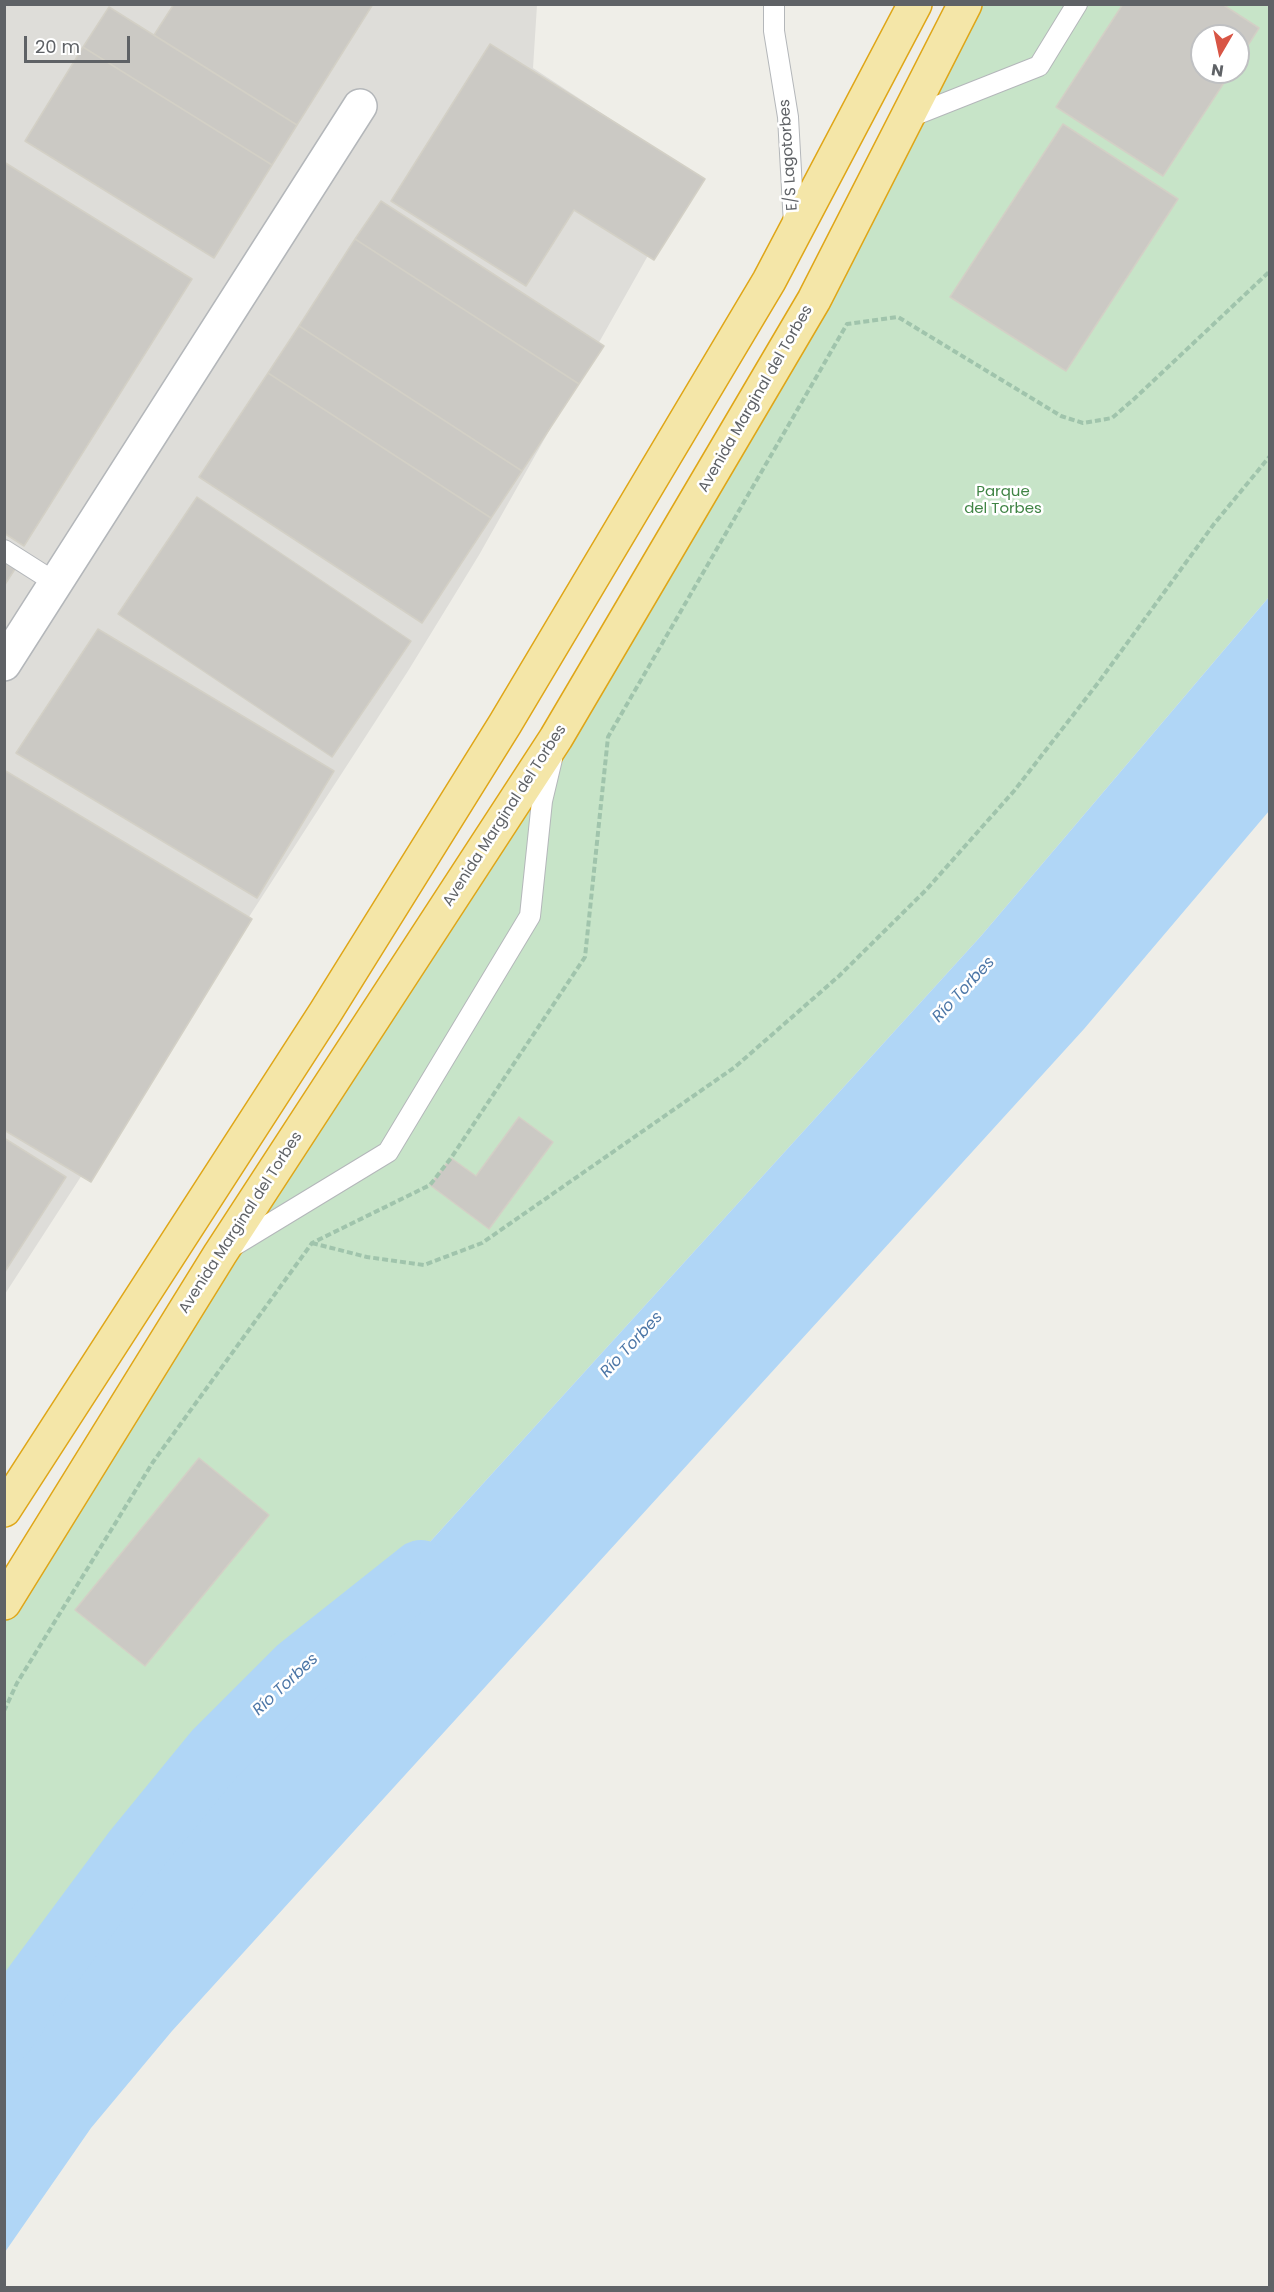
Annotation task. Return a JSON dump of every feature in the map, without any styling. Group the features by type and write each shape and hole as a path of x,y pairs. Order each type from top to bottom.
{"highway":[{"path":"4,1510 325,1013 505,724 769,281 915,4"},
{"name":"Avenida Marginal del Torbes","path":"4,1602 220,1254 556,738 814,300 910,117 965,4"}],"street":[{"path":"4,663 360,106"}],"lane":[{"name":"E/S Lagotorbes","path":"774,4 774,31 788,117 794,234"},
{"path":"910,117 1039,66 1077,4"},
{"path":"4,550 56,583"},
{"path":"220,1254 388,1152 530,916 542,801 556,738"}],"path":[{"path":"4,1711 17,1683 153,1462 312,1243 430,1185 451,1158 585,957 608,737 847,324 898,317 1060,416 1083,423 1112,418 1269,271"},
{"path":"312,1243 367,1257 424,1264 483,1243 735,1067 839,976 926,890 1014,791 1098,683 1214,524 1269,456"}],"shaded area":[{"path":"5,5 537,5 533,68 694,174 479,555 408,671 5,1294"}],"green space":[{"name":"Parque del Torbes","path":"965,5 1269,5 1269,597 981,936 67,1941 5,2015 4,1603 556,738"}],"water":[{"path":"1269,597 1269,811 1084,1029 172,2031 91,2128 5,2252 5,2015 67,1941 981,936"}],"building":[{"path":"174,4 373,4 297,125 154,35"},
{"path":"1123,4 1222,4 1259,28 1250,42 1250,24 1190,24 1190,84 1223,84 1163,176 1056,107"},
{"path":"109,7 297,125 272,165 83,47"},
{"path":"490,44 705,179 654,260 574,210 526,286 391,201"},
{"path":"83,47 272,165 214,258 25,141"},
{"path":"1063,124 1178,199 1066,371 950,297"},
{"path":"4,162 192,279 24,546 4,533"},
{"path":"381,201 604,346 579,384 355,239"},
{"path":"355,239 579,384 522,471 299,326"},
{"path":"299,326 522,471 491,518 268,373"},
{"path":"268,373 491,518 422,623 199,477"},
{"path":"197,497 411,641 332,757 118,614"},
{"path":"4,563 15,569 4,586"},
{"path":"98,629 334,771 257,898 16,753"},
{"path":"4,770 252,919 91,1182 4,1130"},
{"path":"519,1117 553,1142 489,1229 430,1185 451,1158 476,1176"},
{"path":"4,1138 66,1177 4,1273"},
{"path":"199,1458 269,1515 145,1666 75,1610"}],"waterway":[{"name":"Río Torbes","path":"4,2032 30,1992 134,1852 215,1753 300,1668 421,1572"}]}
